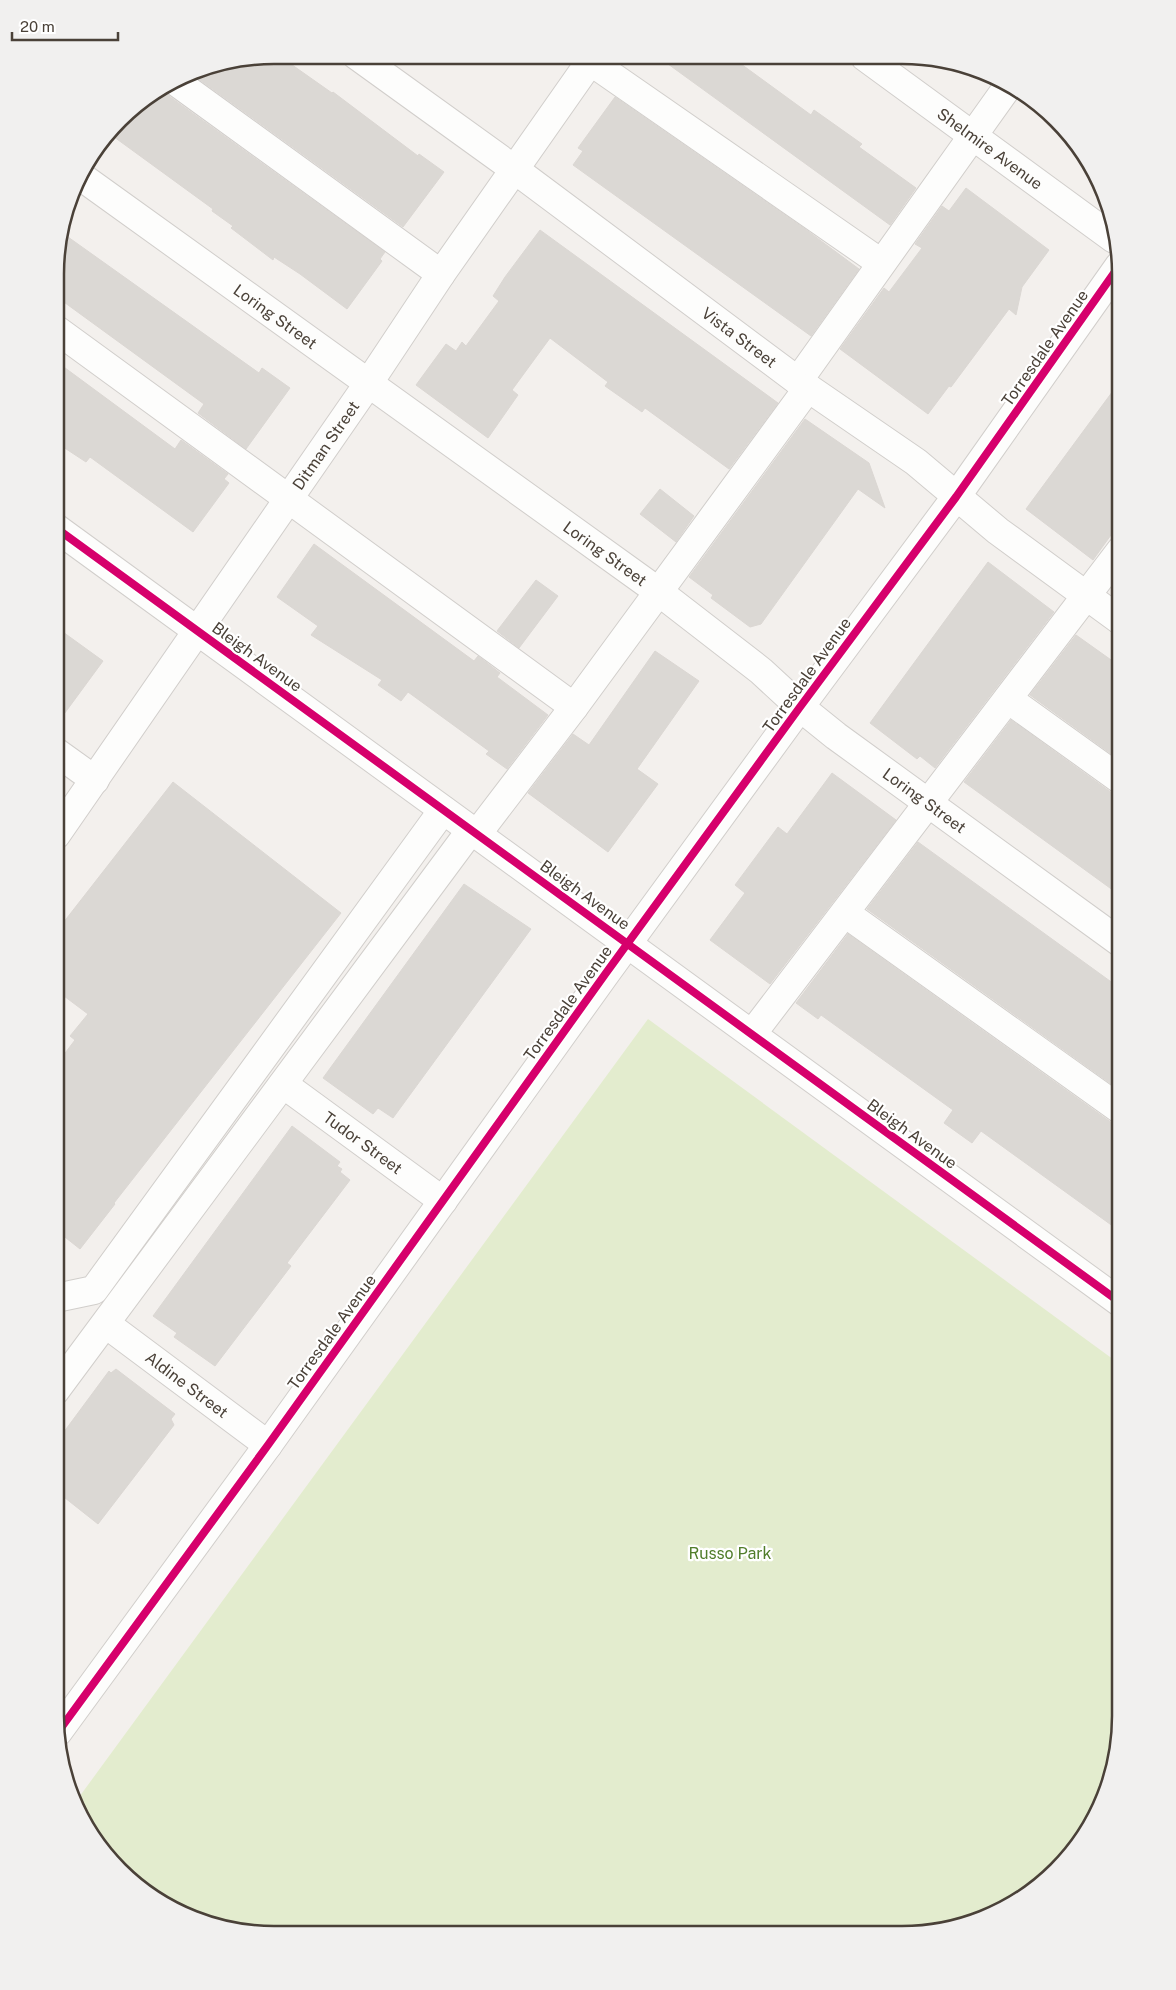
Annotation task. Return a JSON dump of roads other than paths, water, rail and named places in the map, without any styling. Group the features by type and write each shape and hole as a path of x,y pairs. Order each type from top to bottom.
{"street":[{"name":"Vista Street","path":"368,64 514,169 803,384 916,462 994,528 1112,614"},
{"name":"Ditman Street","path":"64,824 368,384 441,274 588,64"},
{"path":"600,64 881,263"},
{"name":"Shelmire Avenue","path":"875,64 1108,235"},
{"path":"181,85 441,274"},
{"path":"64,1379 283,1084 474,832 574,707 659,592 803,384 881,263 1005,91"},
{"name":"Loring Street","path":"86,180 659,592 761,671 800,707 836,736 1112,936"},
{"name":"Torresdale Avenue","path":"64,1724 268,1446 800,707 956,497 1112,277"},
{"path":"64,335 574,707"},
{"name":"Bleigh Avenue","path":"64,534 1112,1296"},
{"path":"752,1034 1112,562"},
{"path":"1008,699 1112,774"},
{"path":"64,758 95,780"},
{"path":"64,1296 94,1290 444,810"},
{"path":"845,913 1112,1104"},
{"name":"Tudor Street","path":"283,1084 443,1201"},
{"name":"Aldine Street","path":"106,1324 268,1446"}],"park label":[{"name":"Russo Park","path":"730,1553"}]}
